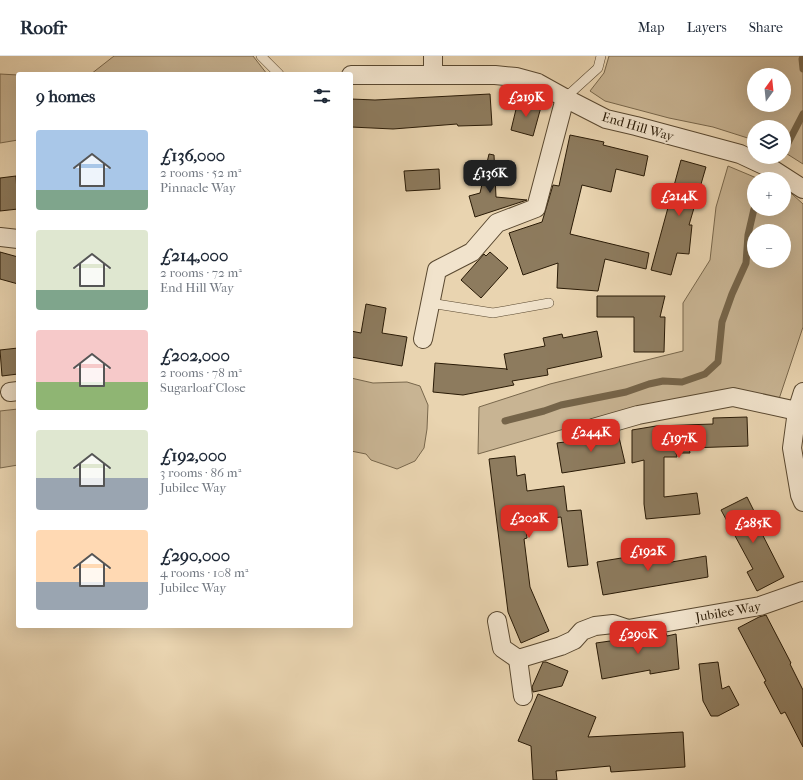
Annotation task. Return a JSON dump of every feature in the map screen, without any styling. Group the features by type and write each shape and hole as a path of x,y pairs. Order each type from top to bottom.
{"street":[{"path":"433,56 433,75"},
{"name":"End Hill Way","path":"353,75 495,75 516,77 538,83 606,119 740,154 772,169 803,189"},
{"path":"424,339 437,270 472,252 496,223 536,208 565,98"},
{"path":"0,237 16,239"},
{"path":"803,392 797,411 792,448 800,495 803,502"},
{"path":"593,428 638,414 733,397 797,411"},
{"name":"Jubilee Way","path":"518,659 561,646 574,640 582,631 595,626 613,624 628,629 760,606 803,591"},
{"path":"497,621 502,648 518,659 523,696"}],"lane":[{"path":"261,56 277,72"},
{"path":"565,98 598,68 601,56"},
{"path":"430,303 493,313 549,303"}],"shaded area":[{"path":"114,56 253,56 265,72 94,72"},
{"path":"609,56 803,56 803,164 791,156 791,120 747,120 747,138 713,127 669,118 605,101 590,91 604,73"},
{"path":"0,74 16,75 16,140 0,143"},
{"path":"728,166 747,174 747,216 791,216 791,194 803,204 803,327 779,399 734,388 602,418 478,454 479,407 550,384 683,351 683,303 710,260 716,207"},
{"path":"353,378 373,383 407,382 420,386 428,405 427,429 424,448 415,461 397,469 371,460 366,454 353,451"},
{"path":"16,409 16,465 0,468 0,411"}],"building":[{"path":"490,94 492,125 458,126 457,124 393,129 353,127 353,99 375,100"},
{"path":"518,101 541,107 533,136 511,130"},
{"path":"570,135 604,142 603,145 648,156 644,176 616,169 611,192 582,185 570,234 649,253 646,269 605,259 598,291 557,288 558,263 523,275 509,233 542,222 553,185 559,186"},
{"path":"489,154 494,155 496,197 527,200 475,217 469,196 480,193"},
{"path":"681,160 706,167 689,225 692,225 689,254 677,253 671,275 651,270"},
{"path":"439,169 440,189 406,191 404,171"},
{"path":"16,176 16,209 0,211 0,178"},
{"path":"0,252 16,256 16,283 0,279"},
{"path":"490,252 508,268 481,298 461,280 484,254 486,256"},
{"path":"597,296 665,296 660,317 665,317 664,352 634,352 634,317 597,317"},
{"path":"366,304 386,308 382,333 407,337 402,366 353,357 353,331 361,333"},
{"path":"597,331 602,357 547,369 548,375 512,381 514,385 463,395 433,392 435,363 507,369 504,354 545,346 543,338 562,334 563,338"},
{"path":"16,348 16,374 2,376 0,350"},
{"path":"747,417 748,446 689,448 690,453 676,453 677,457 664,457 664,497 697,493 700,514 646,519 644,504 644,460 632,463 632,430 656,426 713,424 713,418"},
{"path":"618,433 625,463 562,473 557,443 596,438"},
{"path":"515,456 517,476 525,474 527,491 564,486 567,511 581,510 588,565 568,567 561,517 525,521 527,538 524,539 530,587 549,631 521,643 508,612 489,459"},
{"path":"747,497 760,523 757,524 784,577 757,591 747,572 753,569 721,510"},
{"path":"664,551 666,563 706,556 708,577 603,595 597,562"},
{"path":"766,615 803,690 803,747 785,712 781,714 764,682 766,681 738,628"},
{"path":"666,633 667,636 676,634 679,669 650,674 650,670 602,679 596,643"},
{"path":"543,662 568,671 562,686 533,692 532,687"},
{"path":"718,662 722,689 729,686 739,705 718,716 711,716 703,701 699,664"},
{"path":"538,694 596,717 588,737 683,732 685,767 611,772 610,766 556,771 557,780 533,780 531,746 518,741"}],"waterway":[{"path":"803,56 803,69"},
{"path":"791,137 803,114"},
{"path":"505,421 561,405 626,392 649,384 663,381 682,382 705,374 718,362 722,322 732,294 746,263 748,235 752,216"}]}
